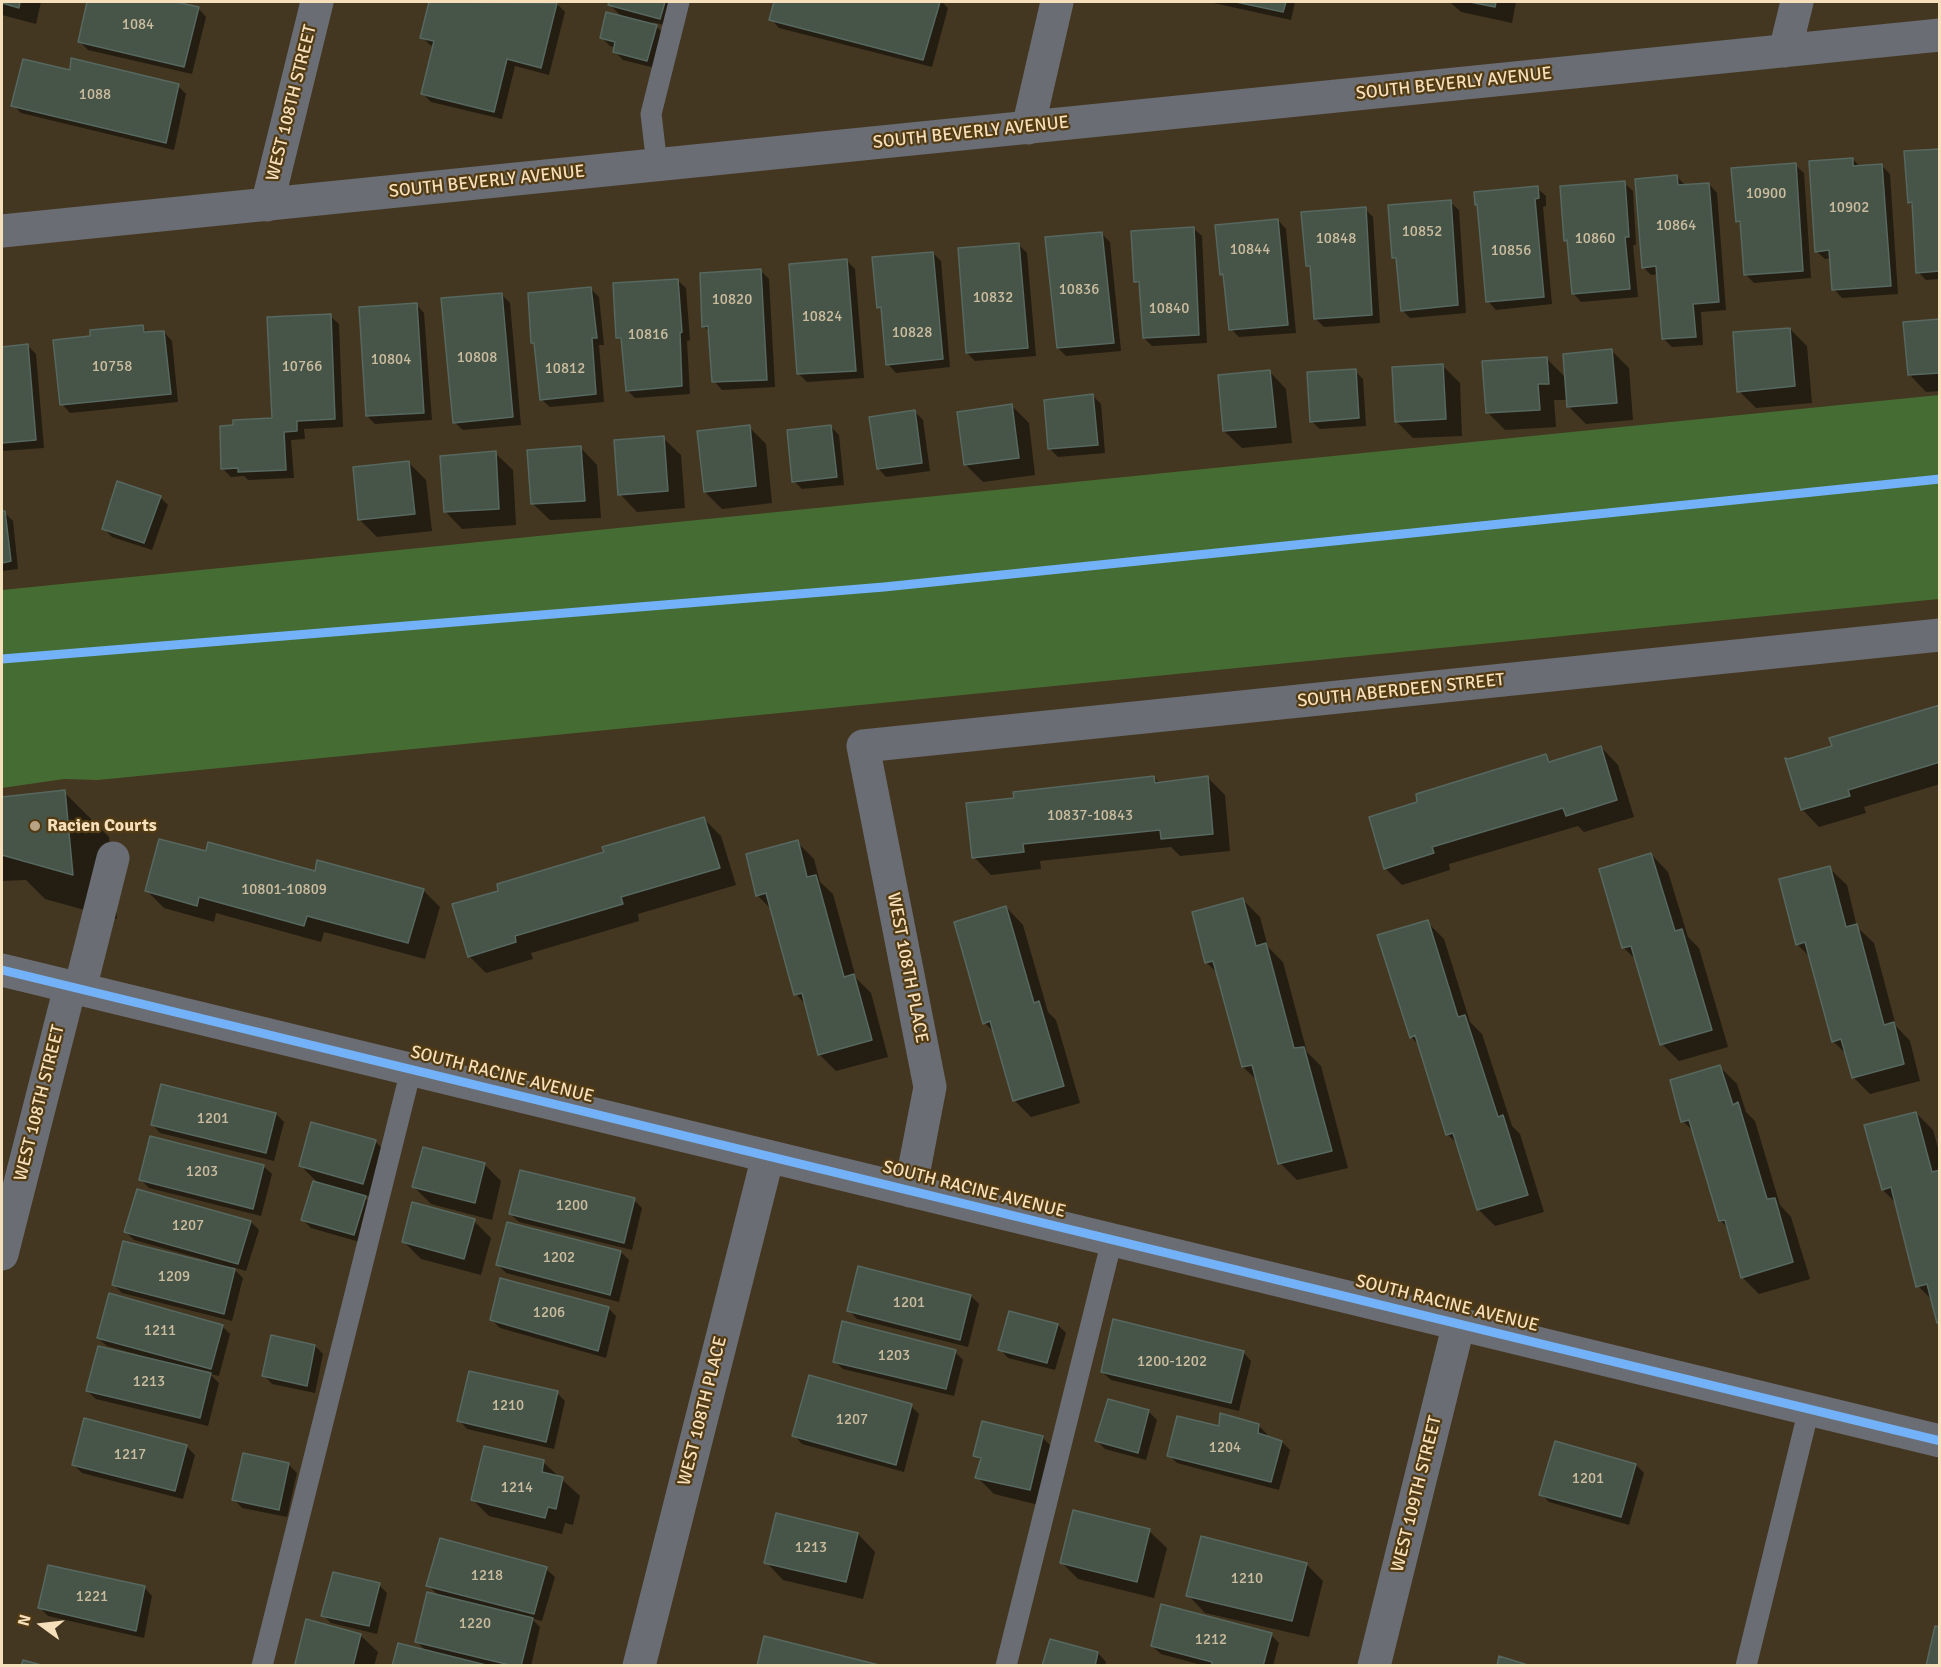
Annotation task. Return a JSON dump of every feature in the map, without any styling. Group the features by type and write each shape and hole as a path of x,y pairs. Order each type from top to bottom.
{"street":[{"name":"WEST 108TH STREET","path":"267,204 317,2"},
{"path":"1028,128 1058,2"},
{"path":"1785,51 1797,2"},
{"name":"SOUTH BEVERLY AVENUE","path":"2,231 1940,35"},
{"name":"SOUTH ABERDEEN STREET","path":"863,746 1940,635"},
{"name":"WEST 108TH PLACE","path":"863,746 930,1087 910,1191"},
{"name":"WEST 108TH STREET","path":"2,1254 112,858"},
{"name":"SOUTH RACINE AVENUE","path":"2,970 1940,1441"},
{"name":"WEST 108TH PLACE","path":"639,1665 768,1156"},
{"name":"WEST 109TH STREET","path":"1374,1665 1459,1323"}],"lane":[{"path":"657,165 651,114 679,2"},
{"path":"262,1665 411,1070"},
{"path":"1006,1665 1112,1240"},
{"path":"1746,1665 1809,1409"}],"green space":[{"path":"1939,395 1939,599 98,780 64,779 2,788 2,590"}],"building":[{"path":"20,2 19,8 2,3"},
{"path":"87,2 176,2 199,7 184,67 78,42"},
{"path":"429,2 557,3 541,68 507,59 494,112 421,94 434,41 420,38"},
{"path":"609,2 665,2 660,19 608,5"},
{"path":"774,2 940,2 923,60 769,20"},
{"path":"1236,2 1286,2 1283,12"},
{"path":"1470,2 1496,2 1495,7"},
{"path":"606,12 657,25 647,61 613,52 615,42 600,38"},
{"path":"71,58 179,84 166,143 11,106 23,59 70,70"},
{"path":"1940,149 1940,271 1916,273 1912,202 1908,203 1904,151"},
{"path":"1853,158 1853,166 1882,164 1891,286 1832,290 1829,250 1815,252 1809,161"},
{"path":"1796,163 1803,271 1744,275 1740,221 1736,222 1731,168"},
{"path":"1677,175 1678,185 1709,183 1719,302 1693,304 1696,337 1662,339 1656,266 1642,268 1635,179"},
{"path":"1625,181 1629,237 1625,237 1630,289 1572,294 1567,240 1564,241 1560,186"},
{"path":"1538,186 1539,198 1535,199 1544,297 1486,302 1474,192"},
{"path":"1451,200 1458,305 1401,311 1396,258 1392,258 1388,205"},
{"path":"1366,207 1372,315 1314,319 1310,266 1306,266 1301,212"},
{"path":"1278,219 1288,325 1229,330 1215,225"},
{"path":"1194,227 1199,335 1143,338 1139,282 1134,282 1131,231"},
{"path":"1102,232 1114,343 1057,348 1045,237"},
{"path":"1019,243 1028,348 966,353 958,248"},
{"path":"933,252 943,359 886,365 881,307 877,308 872,257"},
{"path":"847,259 856,371 797,374 789,264"},
{"path":"761,269 767,380 712,382 708,326 702,327 700,273"},
{"path":"678,279 682,332 680,333 682,386 626,391 621,338 616,338 613,283"},
{"path":"591,287 597,338 592,338 596,394 540,400 534,343 531,343 528,293"},
{"path":"502,293 513,417 453,423 441,298"},
{"path":"417,303 424,413 366,416 359,307"},
{"path":"331,314 335,419 297,421 297,431 284,432 286,470 238,472 238,468 221,469 220,426 233,425 233,420 272,418 267,317"},
{"path":"1940,319 1940,373 1908,375 1903,322"},
{"path":"143,325 144,332 164,331 171,394 60,405 53,340 90,336 90,330"},
{"path":"1790,328 1795,386 1737,392 1733,332"},
{"path":"28,344 36,440 2,443 2,347"},
{"path":"1612,349 1617,403 1567,407 1563,354"},
{"path":"1547,357 1549,384 1538,384 1540,410 1486,413 1482,361"},
{"path":"1443,364 1446,419 1395,422 1392,367"},
{"path":"1356,369 1359,418 1310,422 1307,372"},
{"path":"1270,370 1276,427 1223,431 1218,375"},
{"path":"1093,394 1098,445 1048,449 1044,400"},
{"path":"1012,404 1019,458 964,465 957,412"},
{"path":"915,410 922,463 877,469 869,417"},
{"path":"750,425 756,486 704,492 697,431"},
{"path":"831,425 837,477 792,482 787,430"},
{"path":"664,436 668,491 618,495 614,440"},
{"path":"581,446 585,501 531,504 527,450"},
{"path":"496,451 499,509 444,512 440,456"},
{"path":"409,461 415,514 358,520 353,467"},
{"path":"117,481 161,496 144,543 102,529"},
{"path":"2,511 5,511 11,561 2,563"},
{"path":"1940,705 1940,762 1848,790 1850,796 1801,810 1785,758 1832,746 1829,738"},
{"path":"1601,746 1617,800 1566,816 1563,808 1432,847 1434,853 1384,869 1369,817 1417,802 1416,794 1546,754 1549,762"},
{"path":"1154,776 1155,783 1208,776 1213,834 1161,839 1160,830 1023,844 1024,852 972,858 966,803 1014,798 1013,792"},
{"name":"Racien Courts","path":"65,790 73,875 2,855 2,797"},
{"path":"704,817 720,868 621,897 623,904 515,936 516,942 468,957 452,904 498,891 497,884 604,852 602,847"},
{"path":"159,839 206,851 208,842 315,871 317,860 424,889 408,943 307,916 304,926 199,897 197,906 145,891"},
{"path":"798,840 807,877 816,875 844,977 854,974 872,1040 818,1055 802,993 794,995 766,893 756,896 746,854"},
{"path":"1651,853 1675,931 1682,929 1712,1030 1660,1045 1631,946 1622,948 1599,869"},
{"path":"1830,866 1846,927 1857,924 1884,1025 1894,1022 1904,1064 1852,1078 1841,1039 1832,1042 1805,942 1796,945 1779,879"},
{"path":"1243,898 1256,946 1266,943 1294,1048 1304,1047 1332,1151 1278,1164 1252,1065 1242,1067 1213,961 1205,963 1192,912"},
{"path":"1006,906 1034,1003 1039,1001 1064,1086 1013,1101 990,1021 983,1024 954,922"},
{"path":"1428,920 1458,1017 1465,1015 1498,1117 1503,1115 1528,1195 1477,1210 1453,1133 1446,1135 1415,1035 1410,1038 1377,935"},
{"path":"1720,1065 1733,1105 1738,1102 1767,1199 1775,1198 1793,1262 1741,1278 1725,1220 1719,1221 1689,1120 1681,1122 1670,1080"},
{"path":"161,1084 276,1113 266,1153 151,1125"},
{"path":"1916,1112 1932,1172 1940,1170 1940,1323 1937,1323 1927,1284 1916,1287 1891,1187 1882,1190 1864,1125"},
{"path":"311,1122 376,1140 363,1184 299,1166"},
{"path":"150,1136 264,1165 253,1209 139,1180"},
{"path":"423,1147 485,1163 475,1203 412,1187"},
{"path":"520,1170 635,1198 624,1243 509,1214"},
{"path":"313,1181 366,1196 354,1235 301,1220"},
{"path":"137,1189 251,1221 238,1264 124,1232"},
{"path":"412,1202 475,1219 464,1259 402,1242"},
{"path":"507,1222 621,1251 610,1295 496,1265"},
{"path":"123,1241 235,1269 224,1314 112,1285"},
{"path":"858,1266 971,1295 960,1340 847,1311"},
{"path":"500,1278 609,1307 598,1351 490,1320"},
{"path":"109,1293 223,1325 211,1369 97,1338"},
{"path":"1009,1311 1058,1324 1047,1363 998,1350"},
{"path":"1113,1319 1244,1351 1231,1403 1101,1372"},
{"path":"842,1321 956,1350 946,1389 833,1362"},
{"path":"271,1335 315,1345 307,1386 262,1376"},
{"path":"98,1346 211,1373 200,1418 86,1391"},
{"path":"469,1371 558,1391 546,1442 457,1421"},
{"path":"809,1375 912,1404 896,1465 792,1436"},
{"path":"1108,1399 1149,1410 1138,1453 1095,1441"},
{"path":"1220,1413 1259,1424 1258,1433 1282,1441 1271,1482 1167,1456 1177,1416 1219,1426"},
{"path":"84,1418 187,1445 175,1491 72,1465"},
{"path":"982,1421 1043,1436 1030,1490 975,1478 981,1458 973,1456"},
{"path":"1555,1441 1636,1464 1621,1517 1539,1495"},
{"path":"484,1446 544,1460 542,1472 563,1477 556,1509 548,1507 545,1518 471,1500"},
{"path":"243,1453 289,1463 279,1510 232,1500"},
{"path":"1073,1510 1150,1529 1137,1582 1060,1563"},
{"path":"776,1513 858,1533 846,1582 764,1563"},
{"path":"1201,1536 1307,1563 1292,1621 1186,1596"},
{"path":"440,1538 547,1567 534,1614 426,1586"},
{"path":"48,1565 145,1586 136,1631 38,1608"},
{"path":"333,1572 380,1583 369,1626 321,1616"},
{"path":"427,1592 533,1618 521,1666 415,1642"},
{"path":"1161,1604 1272,1633 1263,1666 1216,1666 1212,1665 1212,1662 1151,1646"},
{"path":"306,1619 361,1634 353,1666 295,1664"},
{"path":"1935,1626 1940,1627 1940,1666 1926,1666"},
{"path":"764,1636 879,1665 879,1666 757,1666"},
{"path":"1050,1639 1098,1652 1095,1666 1042,1666"},
{"path":"398,1643 490,1666 392,1666"},
{"path":"1499,1656 1531,1666 1497,1666"},
{"path":"23,1660 45,1666 21,1666"}],"cycle path":[{"path":"2,659 884,587 1940,479"},
{"path":"2,970 1940,1441"}],"place":[{"name":"Racien Courts","path":"35,826"}]}
